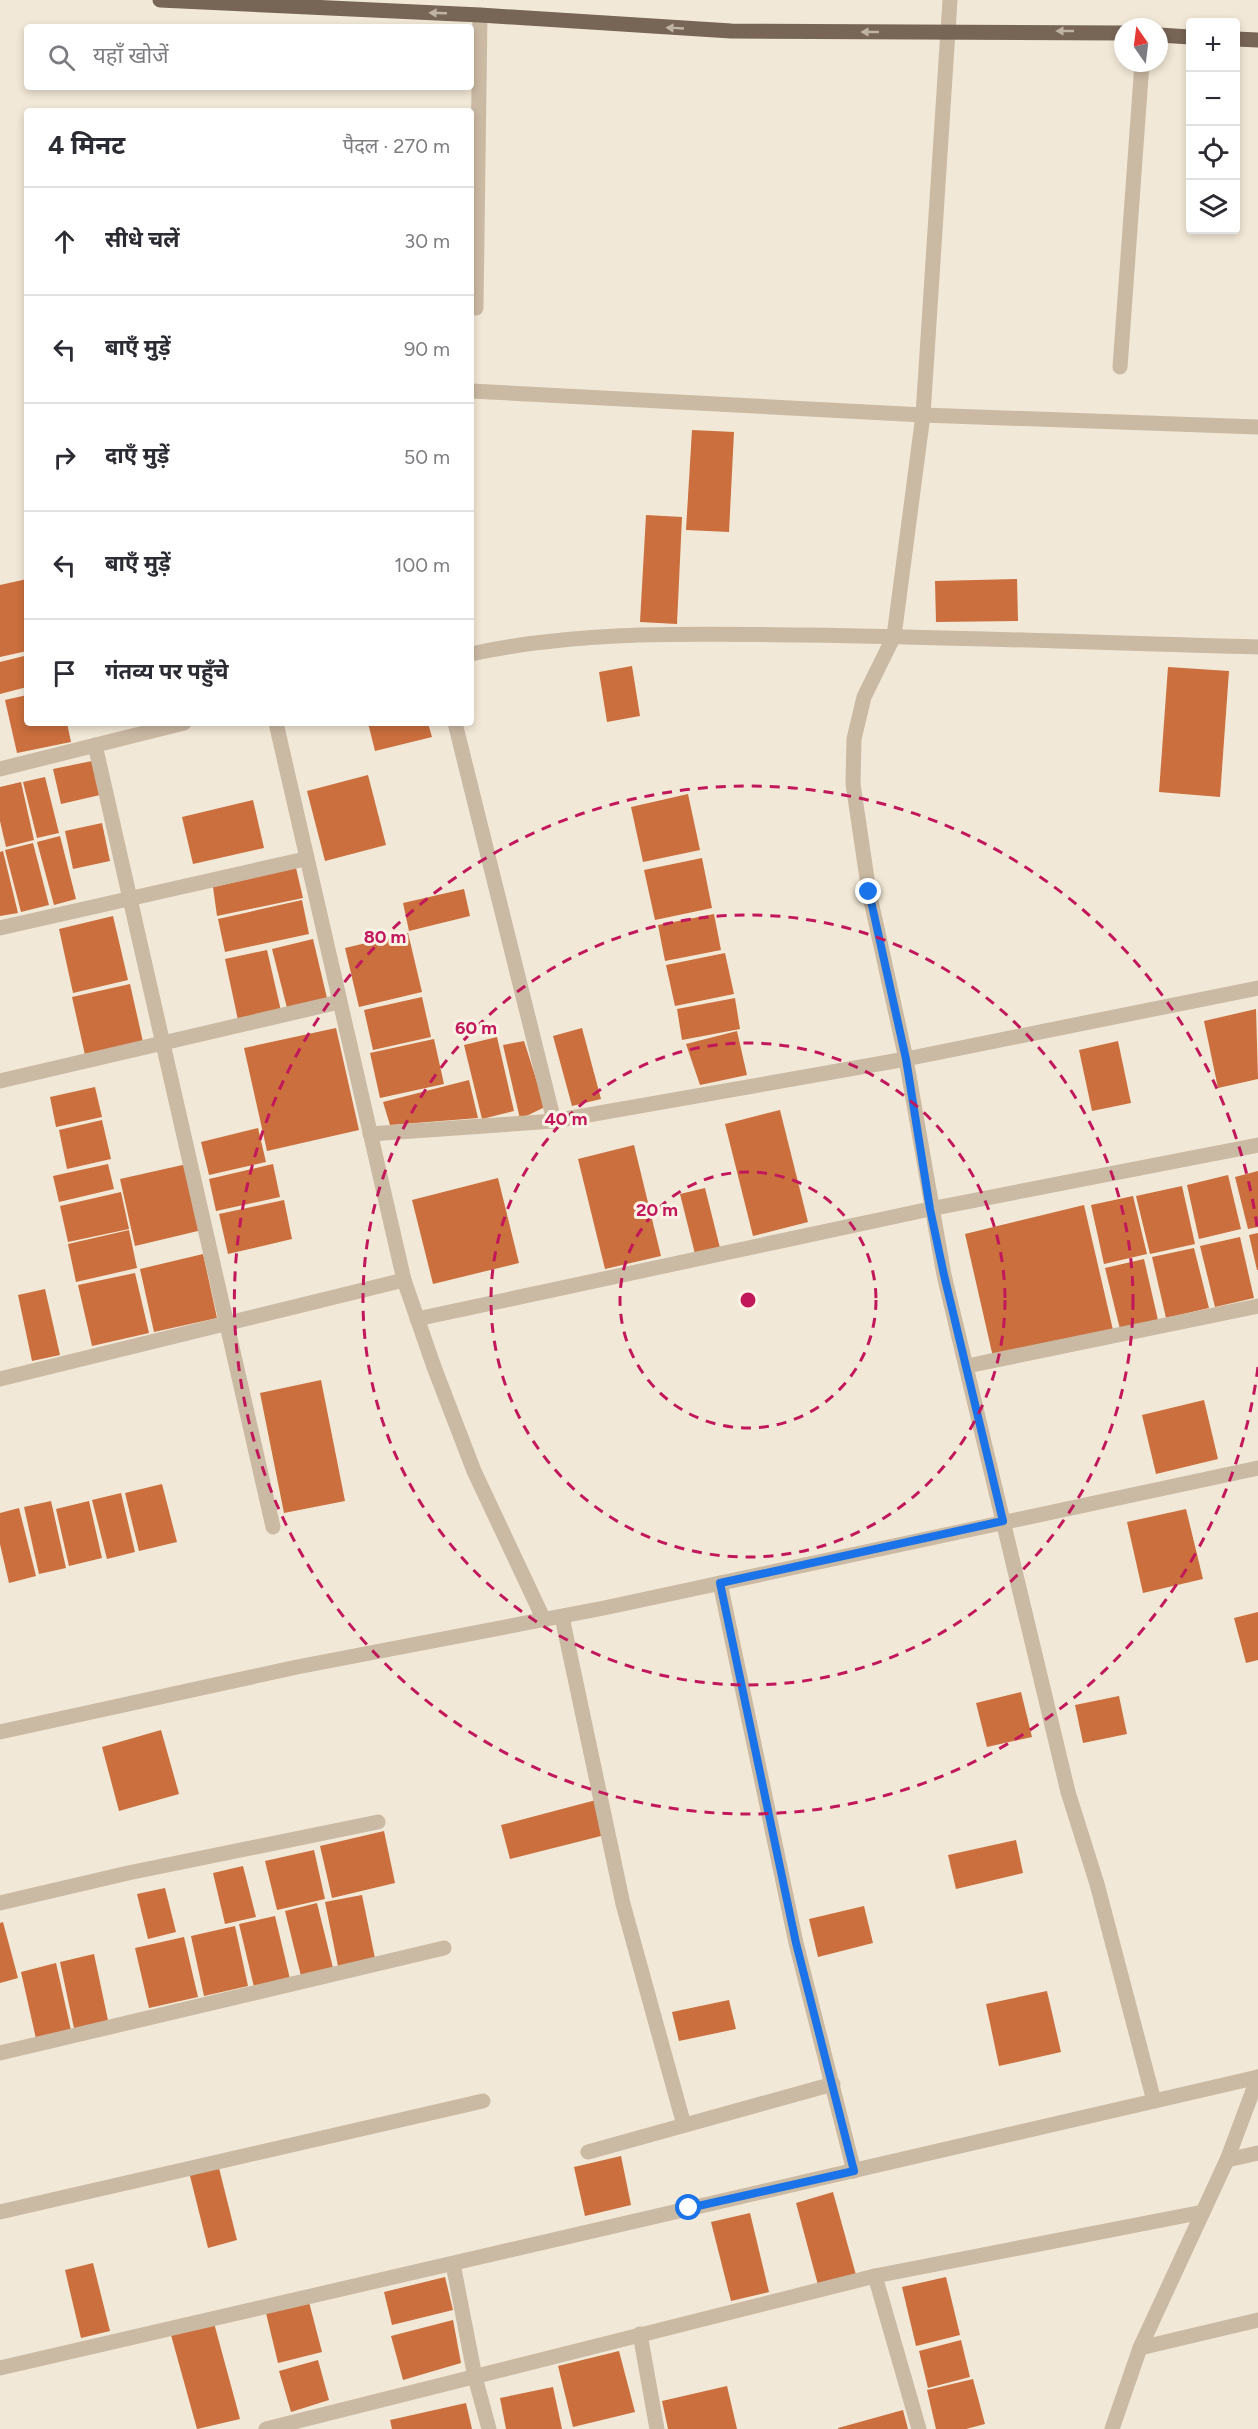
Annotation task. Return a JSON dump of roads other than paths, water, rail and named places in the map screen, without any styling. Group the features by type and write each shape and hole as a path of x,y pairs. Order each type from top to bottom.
{"main road":[{"path":"160,0 480,15 731,31 1114,33"},
{"path":"1168,36 1186,37"},
{"path":"1240,39 1258,39"}],"street":[{"path":"950,0 923,415 894,636 864,697 854,739 853,784 869,892 906,1059 930,1209 1068,1792 1096,1884 1154,2101"},
{"path":"476,308 480,15"},
{"path":"1120,367 1141,72"},
{"path":"474,391 923,415 1258,427"},
{"path":"474,654 544,643 613,637 695,634 894,636 1258,647"},
{"path":"0,769 172,726"},
{"path":"277,726 305,859 404,1280 474,1471 544,1620"},
{"path":"456,726 554,1120"},
{"path":"95,745 165,1042 273,1527"},
{"path":"0,928 305,859"},
{"path":"370,1134 554,1120 906,1059 1258,988"},
{"path":"0,1081 339,1002"},
{"path":"417,1319 930,1209 1258,1145"},
{"path":"0,1379 404,1280"},
{"path":"967,1366 1258,1306"},
{"path":"0,1732 297,1667 562,1617 1258,1468"},
{"path":"720,1583 796,1943 854,2171"},
{"path":"562,1617 623,1904 684,2125"},
{"path":"0,1904 128,1873 378,1822"},
{"path":"0,2053 444,1948"},
{"path":"0,2368 1258,2077"},
{"path":"1113,2429 1140,2348 1227,2160 1258,2077"},
{"path":"588,2152 833,2084"},
{"path":"0,2212 483,2101"},
{"path":"1227,2160 1258,2153"},
{"path":"266,2429 875,2276 1203,2212"},
{"path":"453,2264 475,2378 489,2429"},
{"path":"875,2276 919,2429"},
{"path":"1140,2348 1258,2320"},
{"path":"640,2334 657,2429"}]}
